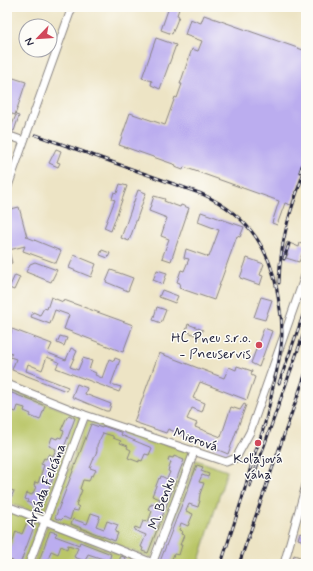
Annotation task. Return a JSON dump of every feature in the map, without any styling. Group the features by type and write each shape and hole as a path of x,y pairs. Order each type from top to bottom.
{"street":[{"path":"7,189 72,7"},
{"path":"7,135 24,141"},
{"name":"Mierová","path":"7,384 85,415 226,462 236,458 250,432 306,273"},
{"name":"Arpáda Felcána","path":"29,564 85,415"},
{"name":"M. Benku","path":"153,563 194,452"},
{"path":"284,564 305,490"},
{"path":"7,506 153,563"}],"green space":[{"path":"7,388 81,417 43,516 7,502"},
{"path":"88,419 190,452 151,558 49,519"},
{"path":"196,460 227,471 198,564 155,564"},
{"path":"7,510 40,523 25,564 7,564"},
{"path":"47,526 144,564 33,564"}],"building":[{"path":"169,7 179,9 177,15 179,16 172,34 161,30"},
{"path":"204,15 306,51 306,162 291,205 285,203 277,225 272,223 279,201 184,167 183,170 175,167 176,165 119,145 130,113 165,125 175,97 177,98 182,84 180,84 192,49 198,51 202,41 185,35 190,19 201,23"},
{"path":"156,38 176,45 160,89 151,85 152,81 142,78"},
{"path":"7,76 26,82 15,115 7,112"},
{"path":"16,115 19,116 14,131 10,130"},
{"path":"56,149 61,151 57,162 60,163 58,167 49,163"},
{"path":"120,184 127,186 111,231 104,228 115,200 112,199 114,192 117,193"},
{"path":"138,190 146,193 129,241 121,238"},
{"path":"154,196 165,199 164,201 180,207 181,205 189,208 171,261 162,258 169,239 161,236 167,218 149,211"},
{"path":"19,207 27,237 61,251 56,263 23,251 25,246 9,250 12,263 7,264 7,210"},
{"path":"201,212 244,227 240,237 237,236 214,300 179,288 180,283 177,282 181,270 184,271 189,259 184,258 186,249 209,257 219,230 198,222"},
{"path":"287,242 299,247 300,243 306,245 299,262 286,258 288,254 283,252"},
{"path":"102,250 110,253 108,258 100,255"},
{"path":"74,255 96,264 91,277 69,268"},
{"path":"247,258 264,264 260,275 263,276 260,285 240,278"},
{"path":"35,262 57,270 51,282 26,272 30,264"},
{"path":"111,270 133,278 128,291 106,282"},
{"path":"157,270 167,273 163,284 153,280"},
{"path":"15,275 20,277 14,290 9,288"},
{"path":"162,290 178,296 175,303 159,297"},
{"path":"51,297 63,302 64,300 133,325 123,352 64,329 69,315 55,310 50,324 31,317 33,312 40,315 44,308 47,309"},
{"path":"261,297 272,300 265,320 254,317"},
{"path":"157,307 166,310 161,323 153,320"},
{"path":"188,324 203,330 200,337 186,331"},
{"path":"264,328 272,331 259,367 251,363"},
{"path":"12,329 52,344 48,353 66,360 71,348 77,351 70,367 78,370 83,358 92,361 89,370 102,378 109,359 114,361 115,358 120,360 111,384 121,387 119,392 56,368 59,362 47,357 42,370 28,364 26,371 68,387 66,391 12,370 16,359 10,357 12,353 7,351 7,346"},
{"path":"60,336 67,338 64,346 57,343"},
{"path":"159,353 224,378 229,367 236,370 237,366 252,371 251,375 255,377 247,400 200,382 193,398 205,403 202,412 192,408 187,419 197,423 195,427 221,437 231,407 240,410 244,404 246,405 228,454 168,429 166,433 134,422"},
{"path":"77,384 87,388 85,394 111,404 109,411 72,397"},
{"path":"7,391 45,406 40,420 30,416 31,414 24,411 25,408 18,406 16,412 7,409"},
{"path":"69,415 75,418 40,512 34,509 34,505 27,502 28,500 25,499 27,493 32,495 36,487 34,486 35,482 38,483 44,465 41,464 44,458 46,459 49,454 53,456 56,449 49,446 52,437 57,439 58,437 61,438 64,431 61,430"},
{"path":"91,424 102,428 103,426 120,432 122,433 121,435 152,448 149,455 145,454 142,461 139,460 139,462 128,458 131,450 127,448 128,446 120,443 121,441 113,438 113,436 103,433 97,445 97,451 90,468 96,470 93,476 91,475 89,481 83,480 80,489 82,490 76,505 79,507 78,511 73,510 70,520 64,517 61,520 55,518"},
{"path":"174,456 184,460 148,553 142,551 143,548 141,547 146,535 134,530 135,527 140,529 143,521 148,522 152,511 148,509 150,505 157,506 160,499 152,496 159,478 160,479 161,476 167,479 170,472 168,471 171,462 168,461 169,457 173,458"},
{"path":"197,465 203,467 201,471 209,474 208,477 202,475 199,482 204,483 200,494 198,507 189,504 186,511 193,514 188,526 181,523 179,530 182,531 181,534 184,535 180,545 182,545 179,555 174,554 170,564 159,564"},
{"path":"7,478 11,480 8,489 14,491 10,500 7,499"},
{"path":"91,513 100,516 96,526 104,529 107,521 118,525 115,532 118,533 115,541 71,524 73,519 87,524"},
{"path":"27,522 35,524 20,564 12,564 13,561 7,559 7,545 11,547 16,531 22,534"},
{"path":"50,531 57,533 55,536 79,545 80,542 111,554 109,561 88,554 85,561 74,557 78,548 68,545 67,549 61,546 58,554 51,551 48,564 38,563"},
{"path":"300,533 305,534 304,541 298,539"},
{"path":"294,555 306,559 306,564 292,564"},
{"path":"121,556 126,558 123,564 118,563"}],"railway":[{"path":"36,135 202,194 219,203 246,225 265,252 276,285 281,314 282,340 279,361 268,413 263,429"},
{"path":"300,172 306,155"},
{"path":"279,283 284,237 287,224 306,167"},
{"path":"284,259 289,244"},
{"path":"279,383 306,307"},
{"path":"250,486 306,327"},
{"path":"239,564 306,372"},
{"path":"221,564 265,424"}],"place":[{"name":"HC Pneu s.r.o. - Pneuservis","path":"259,345"},
{"name":"Koľajová váha","path":"258,443"}]}
